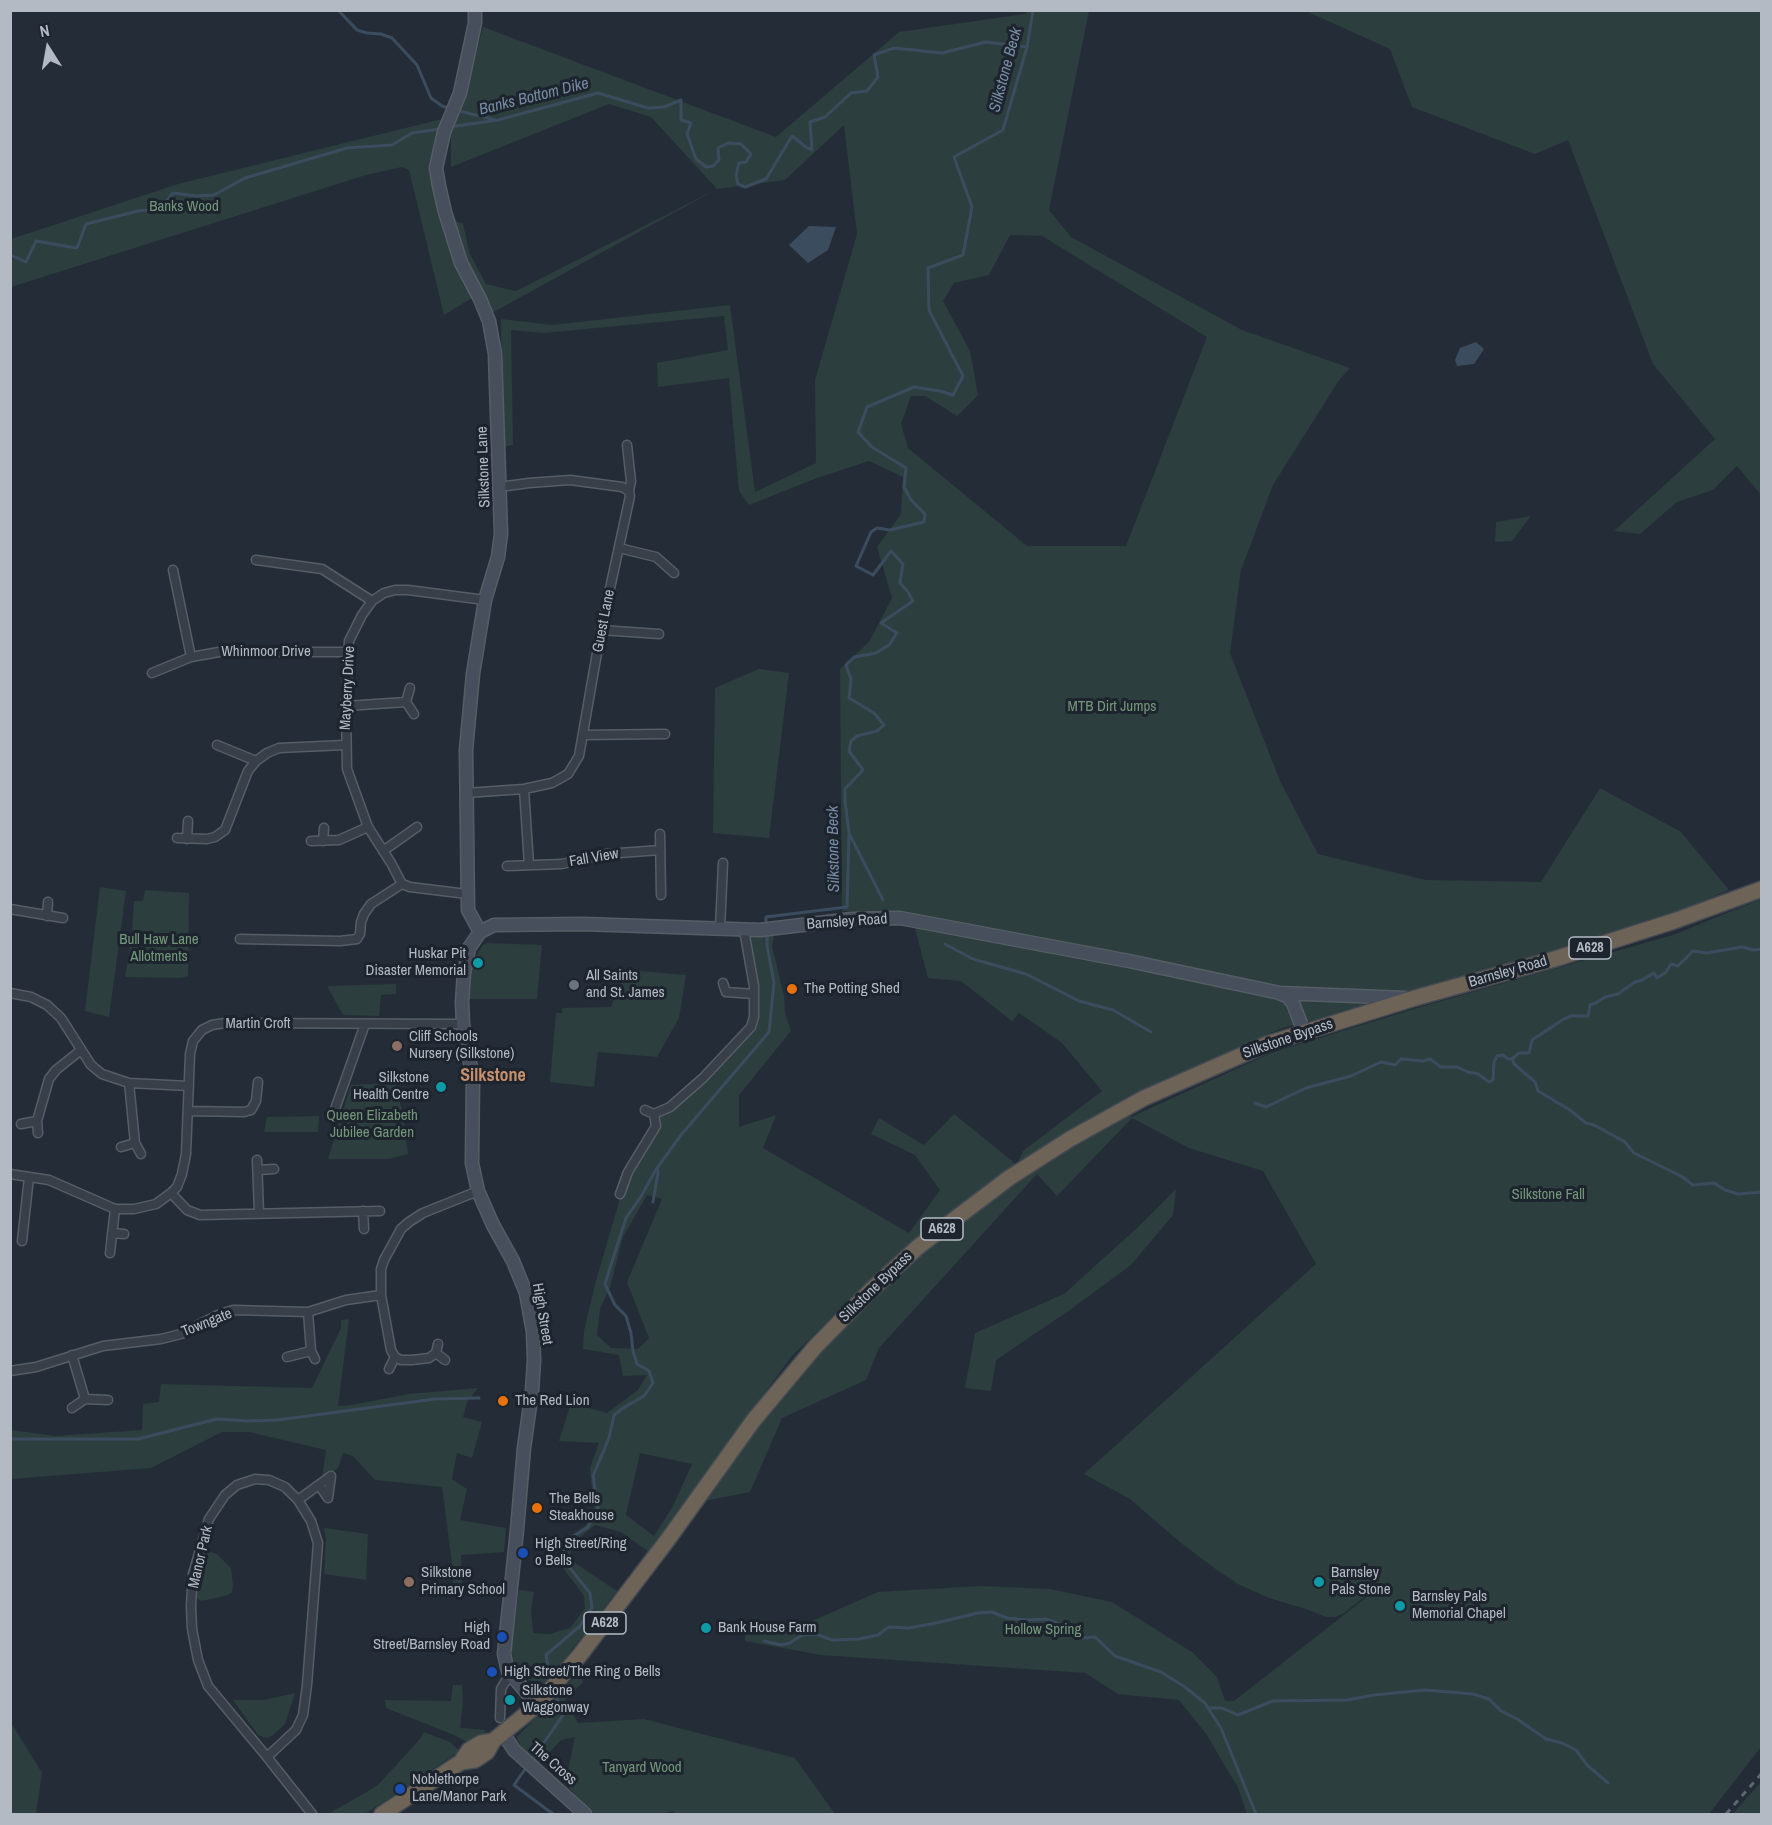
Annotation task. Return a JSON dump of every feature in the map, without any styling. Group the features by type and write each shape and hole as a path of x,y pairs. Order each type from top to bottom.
{"highway":[{"name":"Barnsley Road","path":"1415,998 1568,955 1674,921 1761,889"},
{"name":"Silkstone Bypass","path":"500,1722 537,1705 580,1655 669,1538 753,1421 794,1371 869,1292 918,1247 1009,1178 1070,1139 1144,1098 1267,1044 1415,998"},
{"name":"A628","path":"382,1815 461,1762 469,1750 481,1743 500,1722"}],"street":[{"name":"Silkstone Lane","path":"475,10 475,23 460,93 444,132 436,168 460,263 489,321 495,354 501,534 485,600 473,674 466,750 468,910 480,932"},
{"name":"Guest Lane","path":"466,793 524,789 552,783 568,774 579,756 601,630 630,496 628,491 631,481 627,449 616,456"},
{"path":"499,487 570,480 622,487 628,491"},
{"path":"619,548 656,557 674,573"},
{"path":"664,565 671,556"},
{"path":"264,572 261,561 322,569 372,601 384,593 395,590 485,600"},
{"path":"173,570 191,657"},
{"path":"175,579 187,576"},
{"name":"Mayberry Drive","path":"372,601 354,630 348,652 345,745 347,769 368,827 402,884"},
{"path":"647,633 649,623"},
{"path":"601,630 659,634"},
{"name":"Whinmoor Drive","path":"152,673 191,657 219,652 348,652"},
{"path":"410,688 406,702 414,714"},
{"path":"346,706 406,702"},
{"path":"652,723 652,734"},
{"path":"583,735 665,734"},
{"path":"217,745 256,761"},
{"path":"177,838 207,839 225,830 248,771 267,753 279,748 345,745"},
{"path":"524,789 528,865"},
{"path":"187,838 188,821"},
{"path":"311,841 346,838 368,827"},
{"path":"383,851 417,827"},
{"path":"323,841 324,828"},
{"path":"660,834 662,895"},
{"name":"Fall View","path":"507,866 562,864 606,854 660,850"},
{"path":"720,929 723,863"},
{"path":"240,939 351,941 357,939 360,934 360,922 371,904 402,884 467,894"},
{"path":"47,916 48,902"},
{"path":"10,920 12,910 63,918"},
{"name":"Barnsley Road","path":"480,932 494,925 583,924 760,930 852,919 900,918 1280,993 1415,998"},
{"path":"645,1110 654,1114 670,1107 703,1078 751,1027 754,1017 754,994 744,930"},
{"name":"High Street","path":"480,932 469,948 464,973 463,1024 473,1079 472,1163 478,1191 513,1261 526,1293 533,1332 534,1360 504,1654 508,1671 537,1705"},
{"path":"725,992 754,994"},
{"path":"10,993 31,997 47,1005 61,1018 91,1065 102,1074 129,1083 189,1086"},
{"path":"1280,993 1287,996 1293,1003 1304,1032"},
{"name":"Martin Croft","path":"171,1193 177,1187 186,1154 190,1054 193,1041 197,1034 212,1025 225,1023 463,1024"},
{"path":"334,1112 365,1023"},
{"path":"38,1133 37,1121 49,1079 56,1070 81,1050"},
{"path":"188,1112 251,1110 256,1101 258,1082"},
{"path":"129,1083 135,1143 141,1154"},
{"path":"328,1098 338,1100"},
{"path":"620,1194 628,1172 656,1126 654,1114"},
{"path":"21,1124 37,1121"},
{"path":"121,1148 135,1143"},
{"path":"257,1160 259,1213"},
{"path":"258,1170 274,1169"},
{"path":"10,1174 50,1180 115,1209 135,1209 156,1204 171,1193 187,1210 200,1215 380,1211"},
{"path":"22,1241 29,1177"},
{"path":"445,1360 437,1349 429,1358 402,1360 395,1357 391,1350 381,1295 381,1269 401,1229 423,1213 478,1191"},
{"path":"110,1253 115,1209"},
{"path":"363,1211 364,1229"},
{"path":"24,1221 35,1223"},
{"path":"112,1233 124,1234"},
{"name":"Towngate","path":"10,1371 36,1367 103,1346 181,1335 218,1315 233,1310 308,1312 346,1300 381,1295"},
{"path":"287,1358 313,1355 308,1312"},
{"path":"72,1355 85,1399"},
{"path":"388,1369 395,1357"},
{"path":"72,1408 85,1399 108,1400"},
{"name":"Manor Park","path":"267,1756 296,1730 303,1715 318,1543 311,1521 298,1500 285,1487 269,1480 255,1479 237,1485 225,1495 209,1519 194,1574 191,1605 192,1629 198,1660 208,1686 267,1756 312,1815"},
{"path":"298,1500 319,1485"},
{"path":"500,1722 501,1689 512,1677"},
{"name":"The Cross","path":"500,1722 514,1750 585,1815"}],"green space":[{"path":"1027,11 1089,11 1049,210 1071,237 1242,330 1350,368 1339,380 1273,485 1241,570 1230,653 1280,781 1318,854 1426,880 1541,882 1600,788 1681,832 1729,890 1668,916 1558,950 1361,1008 1282,1028 1117,1103 1125,1108 1131,1117 1271,1053 1417,1008 1673,935 1761,899 1761,1747 1709,1814 1247,1814 1237,1785 1207,1735 1179,1700 1118,1694 1085,1673 821,1655 745,1641 746,1625 796,1628 878,1592 980,1586 1050,1589 1112,1602 1192,1652 1217,1677 1225,1701 1234,1701 1372,1593 1335,1617 1326,1617 1269,1598 1238,1584 1217,1570 1181,1543 1130,1499 1084,1474 1316,1264 1263,1171 1189,1148 1132,1118 1057,1196 1037,1174 879,1348 866,1380 782,1418 750,1492 704,1501 704,1496 818,1350 873,1293 1016,1166 990,1182 891,1260 792,1356 648,1551 621,1532 595,1525 573,1543 569,1559 617,1591 547,1682 537,1684 526,1678 515,1664 511,1650 519,1590 534,1592 531,1610 533,1633 550,1634 570,1628 585,1609 584,1596 560,1564 560,1555 568,1537 587,1525 594,1509 590,1468 599,1443 559,1441 571,1403 607,1413 638,1390 647,1375 623,1376 619,1355 583,1349 584,1331 595,1284 620,1194 656,1126 654,1114 703,1078 754,1017 744,930 775,929 772,946 784,996 785,1013 791,1031 739,1095 739,1127 776,1115 763,1148 909,1233 940,1190 915,1155 871,1134 879,1118 924,1145 954,1114 1017,1165 1023,1151 1102,1091 1062,1043 1019,1013 1012,1021 961,981 928,978 913,921 907,913 842,911 840,669 869,642 892,598 877,547 901,514 903,477 869,461 817,478 749,505 739,491 729,378 658,387 657,363 728,350 724,316 544,333 511,330 513,445 502,447 501,319 552,325 730,305 755,492 816,463 815,380 857,234 844,125 785,180 717,189 651,117 609,104 451,167 451,131 465,94 483,27 776,137 899,32 1025,14","holes":["1010,235 1042,236 1207,337 1126,546 1027,546 908,448 901,424 911,396 925,396 957,416 978,395 970,351 943,301 954,283 989,275","647,1195 662,1199 627,1282 649,1338 638,1349 611,1348 597,1335 600,1309 610,1287 623,1237","640,1453 692,1464 673,1506 654,1536 626,1515"]},
{"path":"1306,11 1761,11 1761,495 1737,466 1713,490 1677,502 1640,534 1614,531 1715,439 1653,364 1568,140 1535,154 1412,107 1390,49"},
{"name":"Banks Wood","path":"442,119 430,172 455,267 472,298 444,315 409,170 402,167 366,175 11,287 11,239 178,184"},
{"path":"717,189 492,313 463,260 452,219 463,224 470,254 486,284 516,291"},
{"path":"1531,516 1512,541 1495,542 1496,522"},
{"path":"759,669 789,673 769,838 713,833 715,688"},
{"path":"100,887 126,891 109,1017 85,1011"},
{"name":"Bull Haw Lane Allotments","path":"145,890 189,893 188,976 180,978 125,977 132,935 134,901 143,901"},
{"path":"488,943 542,945 537,999 467,999 470,972 476,956 483,945"},
{"path":"640,971 686,975 679,1018 657,1057 598,1052 594,1087 550,1082 556,1013 562,1013 562,1008 611,1007 620,984"},
{"path":"396,984 396,994 381,995 379,1016 343,1015 327,986"},
{"name":"Queen Elizabeth Jubilee Garden","path":"396,1083 408,1154 389,1159 328,1159 351,1085"},
{"path":"319,1116 318,1132 264,1132 267,1117"},
{"path":"1176,1189 1173,1215 1131,1265 996,1360 991,1391 965,1388 975,1333 1064,1294"},
{"path":"349,1319 338,1406 409,1394 478,1388 467,1402 463,1417 482,1422 472,1458 457,1453 452,1479 467,1489 460,1520 506,1528 504,1552 461,1555 462,1585 453,1588 442,1487 375,1480 353,1456 343,1453 338,1468 322,1479 326,1450 249,1432 222,1432 151,1468 11,1479 11,1430 55,1436 142,1430 143,1404 159,1402 161,1384 312,1388 341,1328 341,1320"},
{"path":"324,1528 368,1534 366,1580 324,1574 326,1539"},
{"path":"211,1552 217,1554 231,1568 232,1592 202,1601 197,1599 194,1593 195,1575 201,1555"},
{"name":"Tanyard Wood","path":"582,1669 583,1682 565,1700 578,1723 644,1719 795,1758 835,1814 676,1814 673,1811 661,1814 594,1814 565,1784 575,1737 561,1740 540,1763 521,1748 517,1737"},
{"path":"453,1685 462,1685 460,1728 486,1730 471,1744 386,1708 385,1700 451,1701"},
{"path":"295,1693 285,1724 272,1736 266,1738 258,1735 233,1700 264,1700"},
{"path":"10,1721 42,1773 36,1814 11,1814"},
{"path":"424,1732 450,1742 460,1751 365,1814 328,1814 377,1786"},
{"path":"1761,1782 1761,1814 1733,1814 1737,1809"}],"water":[{"path":"809,226 836,227 828,250 808,263 789,245"},
{"path":"1476,342 1484,349 1474,364 1457,366 1455,360 1460,348"}],"waterway":[{"path":"338,10 357,30 392,38 417,65 431,98 449,108"},
{"name":"Silkstone Beck","path":"766,926 766,917 847,907 849,833 845,789 863,770 849,751 851,741 857,736 877,731 884,725 874,713 849,698 851,679 846,665 854,657 876,653 889,645 897,633 881,623 913,601 900,583 903,564 891,551 873,575 856,566 871,532 877,528 890,530 924,522 925,514 911,500 904,487 906,468 872,447 858,432 867,407 914,387 953,395 963,376 929,310 928,268 963,255 972,207 954,157 1003,130 1027,47 1033,10"},
{"name":"Banks Bottom Dike","path":"449,127 498,120 598,93 648,108 664,107 681,100 681,120 691,123 687,134 696,159 706,167 713,166 719,160 718,148 728,143 741,144 751,154 746,162 739,163 736,175 738,184 745,187 766,179 792,136 812,150 810,122 825,117 851,93 867,91 878,77 874,55 894,48 942,53 986,42 1027,47"},
{"path":"455,110 496,120"},
{"name":"Banks Bottom Dike","path":"10,255 26,262 36,241 77,248 86,224 138,211 161,208 173,193 196,196 214,195 245,178 347,148 392,145 412,133 440,129"},
{"path":"850,835 883,900"},
{"name":"Silkstone Beck","path":"550,1678 546,1655 580,1626 592,1608 590,1593 562,1558 569,1539 588,1527 598,1508 593,1476 609,1438 614,1415 644,1396 653,1383 649,1371 637,1364 626,1316 615,1305 605,1284 626,1218 657,1168 681,1135 769,1032 774,983 767,946 767,932"},
{"path":"945,944 973,959 1026,974 1079,1001 1113,1010 1151,1032"},
{"path":"1255,1103 1266,1107 1306,1088 1351,1076 1381,1062 1395,1065 1401,1059 1423,1061 1430,1059 1441,1067 1457,1067 1478,1074 1489,1082 1493,1080 1494,1062 1497,1056 1503,1055 1512,1059 1519,1053 1529,1053 1532,1040 1564,1019 1571,1016 1588,1016 1590,1005 1605,997 1618,994 1654,973 1657,978 1666,972 1671,964 1678,966 1693,951 1707,953 1742,947 1762,949"},
{"path":"1512,1059 1514,1064 1535,1082 1538,1091 1570,1110 1586,1123 1625,1142 1634,1153 1681,1176 1693,1185 1714,1183 1738,1194 1762,1192"},
{"path":"653,1202 657,1168"},
{"path":"10,1439 138,1439 217,1419 277,1420 435,1399 479,1398"},
{"path":"764,1641 781,1645 790,1643 802,1635 816,1634 832,1640 859,1639 878,1635 889,1627 909,1628 978,1613 992,1612 1007,1618 1026,1620 1045,1619 1055,1622 1082,1638 1095,1637 1115,1656 1161,1672 1185,1687 1208,1708 1222,1708 1238,1715 1273,1701 1347,1700 1425,1690 1473,1694 1489,1699 1501,1711 1546,1739 1576,1750 1587,1765 1608,1783"},
{"name":"Silkstone Beck","path":"532,1760 563,1715 556,1696"},
{"path":"1208,1708 1221,1728 1256,1814"},
{"name":"Silkstone Beck","path":"528,1765 514,1785 553,1814"}],"railway":[{"path":"1726,1814 1762,1773"}],"place":[{"name":"Huskar Pit Disaster Memorial","path":"478,963"},
{"name":"All Saints and St. James","path":"574,985"},
{"name":"The Potting Shed","path":"792,989"},
{"name":"Cliff Schools Nursery (Silkstone)","path":"397,1046"},
{"name":"Silkstone Health Centre","path":"441,1087"},
{"name":"The Red Lion","path":"503,1401"},
{"name":"The Bells Steakhouse","path":"537,1508"},
{"name":"High Street/Ring o Bells","path":"523,1553"},
{"name":"Silkstone Primary School","path":"409,1582"},
{"name":"Barnsley Pals Stone","path":"1319,1582"},
{"name":"Barnsley Pals Memorial Chapel","path":"1400,1606"},
{"name":"Bank House Farm","path":"706,1628"},
{"name":"High Street/Barnsley Road","path":"502,1637"},
{"name":"High Street/The Ring o Bells","path":"492,1672"},
{"name":"Silkstone Waggonway","path":"510,1700"},
{"name":"Noblethorpe Lane/Manor Park","path":"400,1789"}],"district":[{"name":"Silkstone","path":"493,1076"}],"park label":[{"name":"MTB Dirt Jumps","path":"1112,707"},
{"name":"Silkstone Fall","path":"1548,1195"},
{"name":"Hollow Spring","path":"1043,1630"}]}
